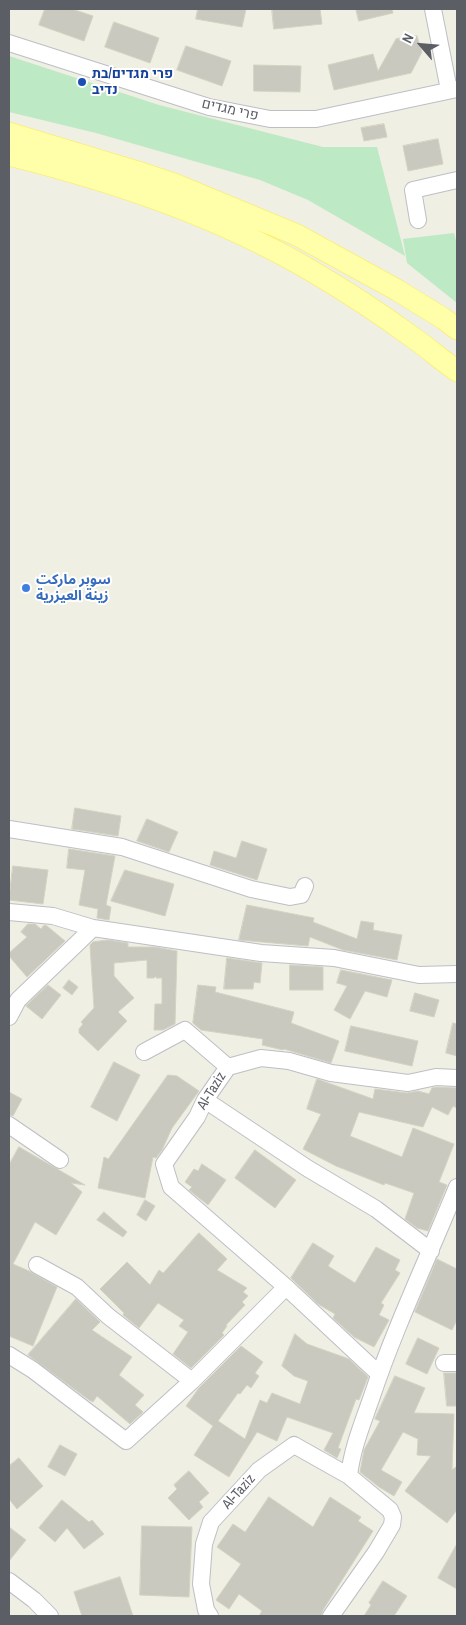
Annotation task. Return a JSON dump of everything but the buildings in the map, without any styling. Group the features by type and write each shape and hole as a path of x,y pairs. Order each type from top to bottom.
{"main road":[{"path":"9,133 147,175 297,234 397,290 457,329"},
{"path":"9,155 121,186 198,214 278,252 386,318 455,369"}],"street":[{"path":"433,9 453,90"},
{"name":"פרי מגדים","path":"9,43 209,107 270,119 316,119 453,90"},
{"path":"418,220 412,190 457,180"},
{"path":"9,830 122,847 251,889 290,897 301,895 305,886"},
{"path":"9,912 53,916 93,928 261,953 334,958 420,975 457,974"},
{"path":"9,1017 18,1000 93,928"},
{"path":"144,1052 184,1030 228,1067"},
{"name":"Al-Taziz","path":"379,1374 286,1287 171,1186 164,1164 197,1117 228,1067 262,1058 289,1060 331,1073 408,1084 436,1077 457,1078"},
{"path":"206,1100 307,1168 376,1209 431,1251"},
{"path":"9,1125 60,1160"},
{"path":"349,1476 351,1458 379,1374 409,1298 431,1251 457,1187"},
{"path":"37,1265 77,1287 108,1316 192,1382"},
{"path":"9,1355 34,1370 126,1441 192,1382 286,1287"},
{"name":"Al-Taziz","path":"210,1616 206,1610 201,1584 204,1544 211,1522 259,1470 294,1445 349,1476 390,1510 393,1517 392,1525 376,1552 330,1616"},
{"path":"9,1581 34,1600 50,1616"}],"green space":[{"path":"9,56 159,105 323,147 377,147 405,256 308,200 260,180 96,133 9,112"},
{"path":"454,233 457,245 457,303 407,263 403,239"}],"place":[{"name":"פרי מגדים/בת נדיב","path":"82,82"},
{"name":"سوبر ماركت زينة العيزرية","path":"26,588"}]}
